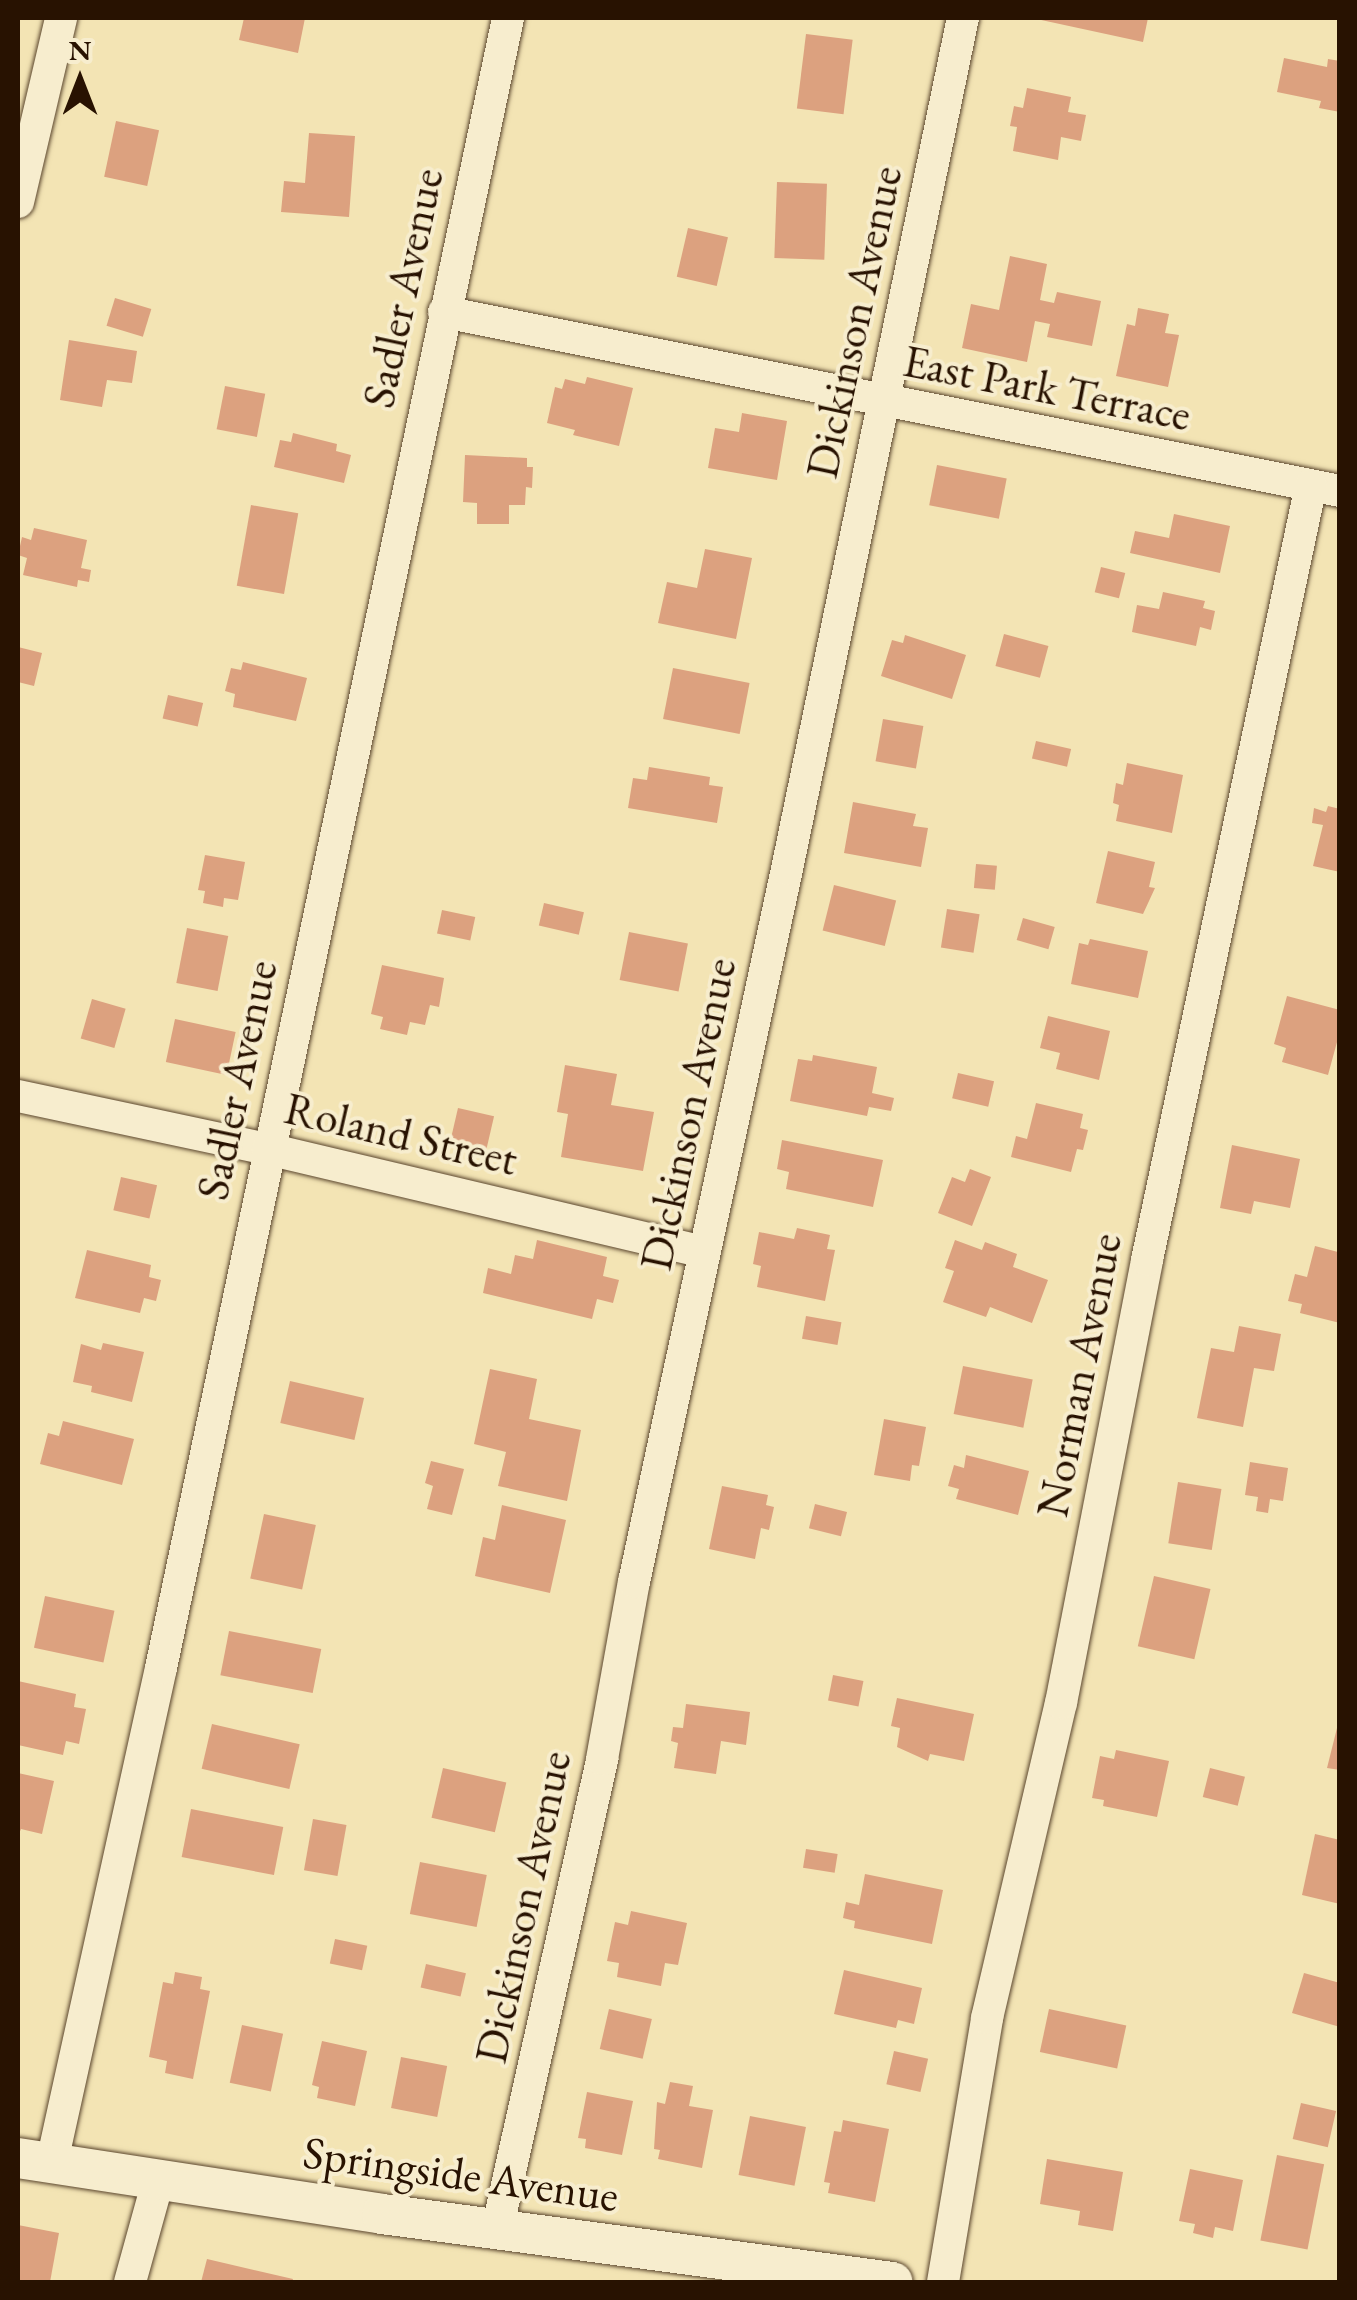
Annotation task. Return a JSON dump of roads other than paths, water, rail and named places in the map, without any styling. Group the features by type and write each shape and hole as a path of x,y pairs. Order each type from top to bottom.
{"street":[{"path":"18,202 61,18"},
{"name":"Sadler Avenue","path":"35,2160 268,1149 508,18"},
{"name":"Dickinson Avenue","path":"498,2230 602,1759 704,1252 963,18"},
{"name":"East Park Terrace","path":"444,312 1325,488"},
{"name":"Norman Avenue","path":"943,2282 987,2018 1061,1703 1147,1260 1325,488"},
{"name":"Roland Street","path":"18,1096 268,1149 704,1252"},
{"name":"Springside Avenue","path":"35,2160 498,2230 697,2270 892,2282"},
{"path":"130,2282 158,2181"}]}
